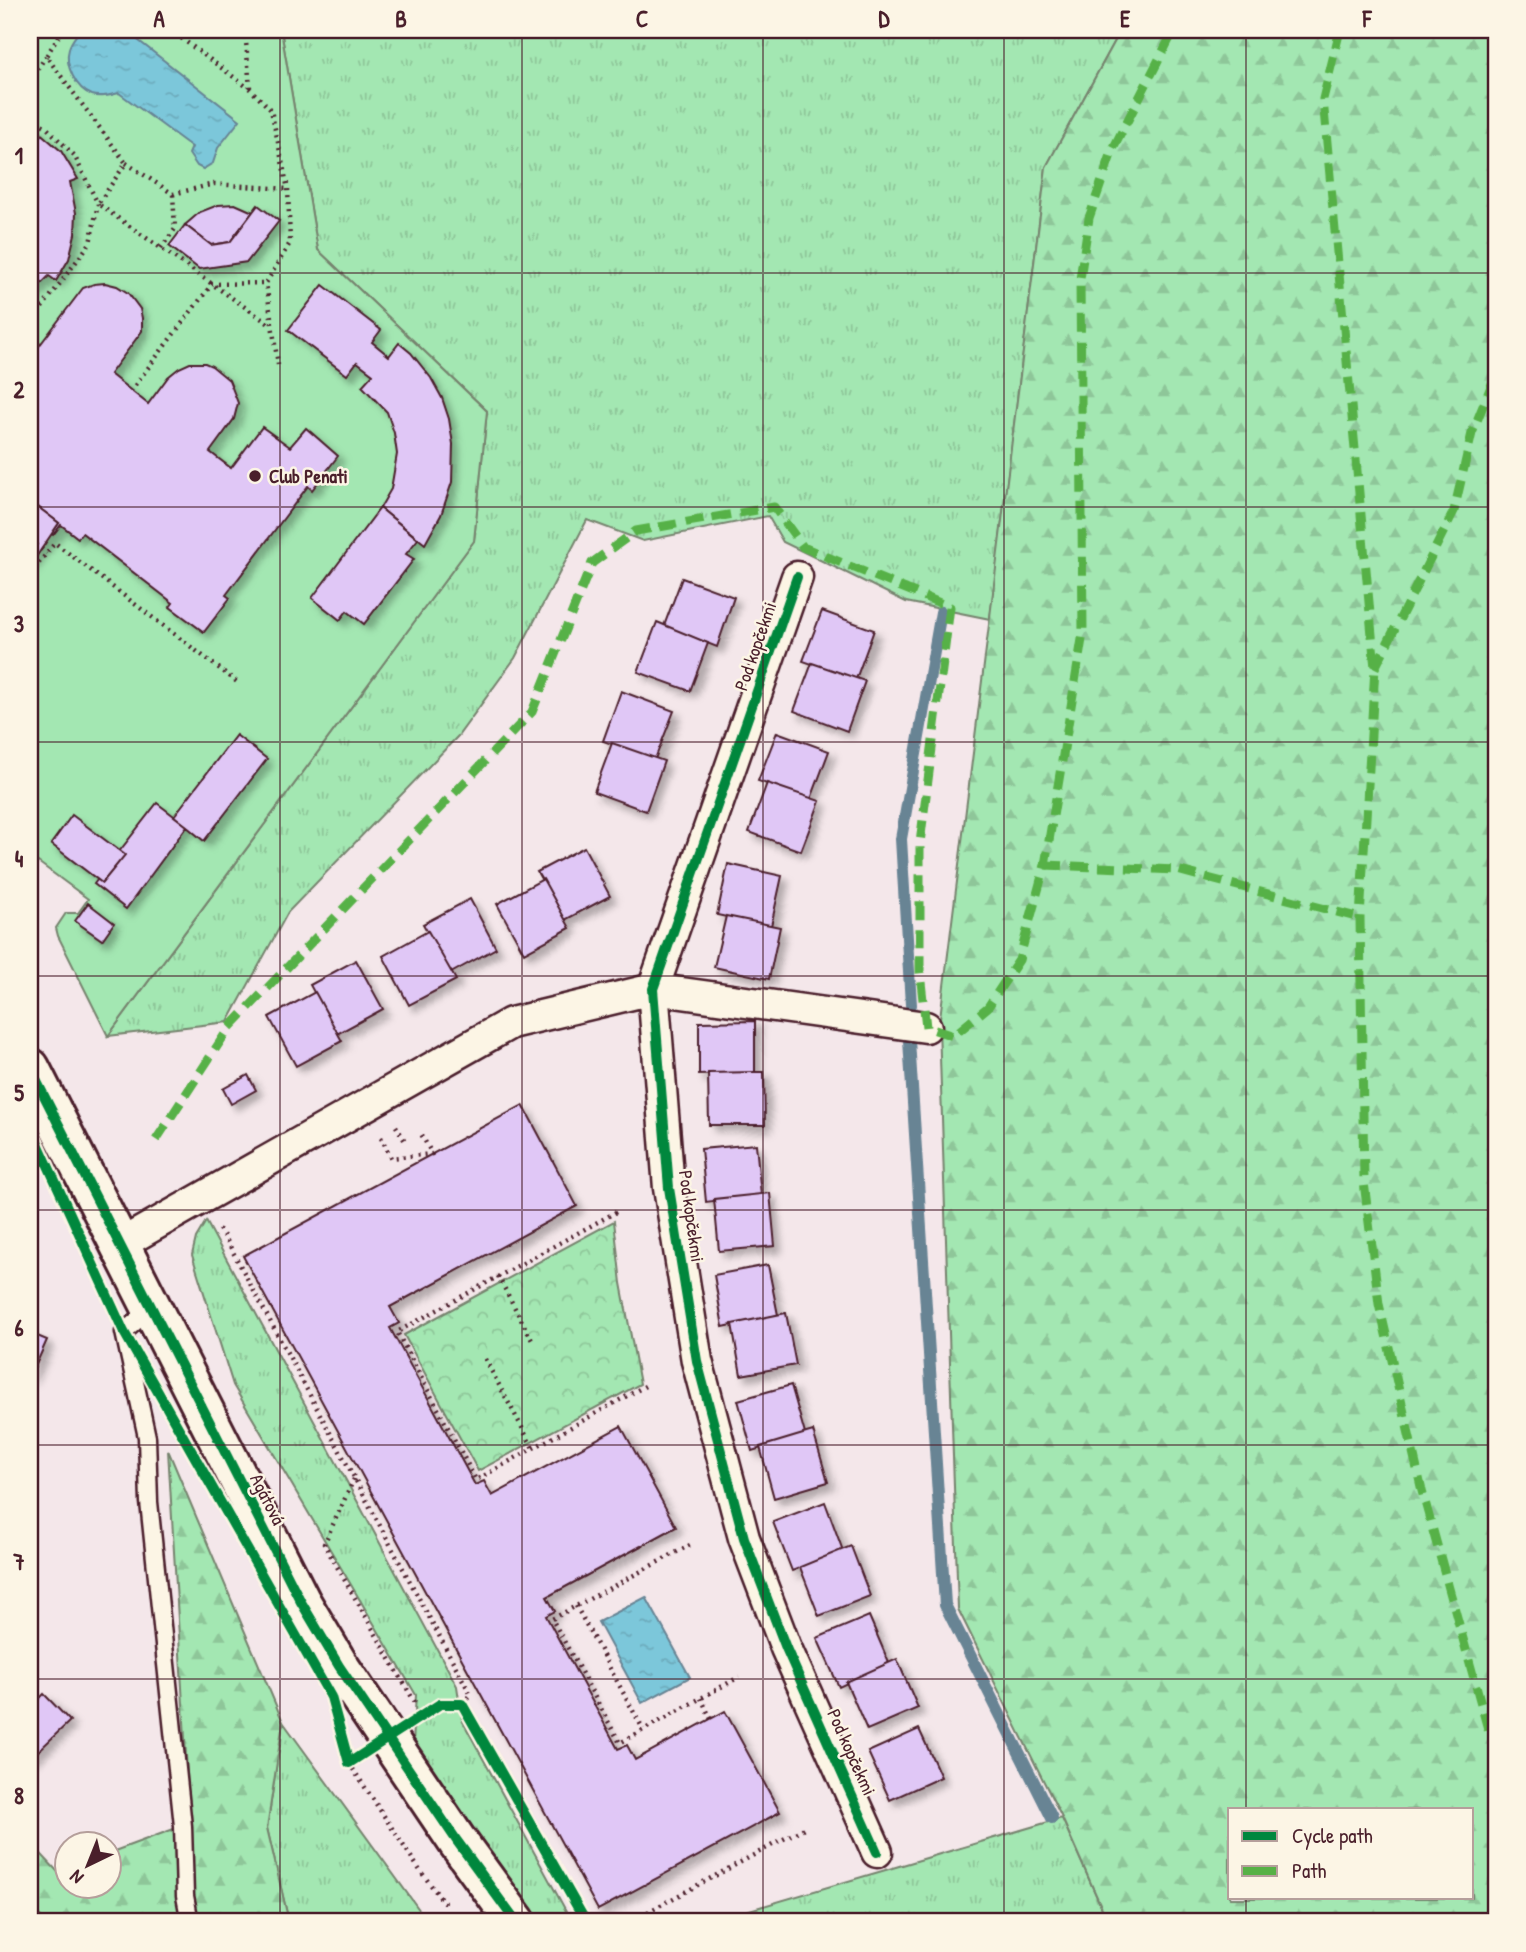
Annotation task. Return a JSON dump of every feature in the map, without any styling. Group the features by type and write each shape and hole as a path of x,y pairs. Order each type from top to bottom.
{"street":[{"name":"Pod kopčekmi","path":"797,577 653,989 668,1188 697,1361 744,1538 786,1648 877,1852"},
{"path":"119,1245 511,1023 653,989 926,1027"},
{"name":"Agátová","path":"30,1068 301,1602 339,1666 457,1841 516,1922"}],"lane":[{"path":"151,1308 124,1332 147,1437 149,1502 183,1826 185,1896 190,1922"}],"path":[{"path":"30,81 63,30"},
{"path":"170,30 250,89 271,110 288,190 290,243 266,283 278,365"},
{"path":"182,30 184,40"},
{"path":"245,30 250,89"},
{"path":"46,56 125,163 173,194 214,184 288,190"},
{"path":"30,118 45,126 74,155 98,204 272,326"},
{"path":"30,324 90,243 98,204 125,163"},
{"path":"161,248 175,229 173,194"},
{"path":"212,284 266,283"},
{"path":"135,384 212,284"},
{"path":"30,516 37,507"},
{"path":"30,540 47,553"},
{"path":"30,575 55,543 237,682"},
{"path":"386,1151 391,1158 432,1154 420,1132"},
{"path":"616,1212 397,1332 476,1480 645,1386"},
{"path":"215,1224 226,1239 471,1695 457,1704 469,1716"},
{"path":"498,1276 534,1343"},
{"path":"485,1359 533,1448"},
{"path":"355,1479 324,1544 427,1713"},
{"path":"690,1545 552,1619 620,1743 739,1677"},
{"path":"576,1606 643,1730"},
{"path":"701,1698 711,1719"},
{"path":"345,1750 349,1763 445,1905"},
{"path":"629,1922 806,1827"}],"green space":[{"name":"Club Penati","path":"30,30 281,30 318,250 487,411 474,541 108,1036 56,928 66,913 78,913 88,899 38,862 30,870"},
{"path":"281,30 1121,30 1046,167 990,619 906,602 783,542 768,516 643,541 587,520 515,658 458,736 288,912 228,1022 108,1036 474,541 487,411 318,250"},
{"path":"1121,30 1496,30 1496,1922 1108,1922 1062,1818 958,1609 939,1026 1046,167"},
{"path":"206,1221 457,1686 462,1720 572,1922 540,1922 488,1853 413,1743 416,1695 233,1385 192,1255 196,1238"},
{"path":"614,1221 621,1283 640,1384 478,1471 404,1335"},
{"path":"168,1450 283,1722 267,1828 289,1922 46,1922 30,1906 30,1842 52,1866 52,1899 122,1899 122,1848 190,1823"},
{"path":"283,1722 428,1922 289,1922 267,1828"},
{"path":"1062,1818 1108,1922 745,1922 736,1914"},
{"path":"487,1920 489,1922 428,1922"}],"water":[{"path":"80,30 125,30 240,120 218,148 213,163 203,169 197,166 189,154 192,147 119,93 95,96 81,88 68,62 71,44"},
{"path":"646,1597 690,1677 642,1703 598,1622"}],"building":[{"path":"30,124 61,151 78,179 70,182 76,213 75,234 69,259 56,281 49,276 30,295"},
{"path":"235,204 253,212 230,242 211,245 185,225 200,212 218,205"},
{"path":"258,205 279,221 247,262 199,269 169,246 185,225 211,245 230,242"},
{"path":"105,283 128,293 140,309 142,318 142,331 110,374 148,404 168,377 190,363 212,366 229,380 238,403 234,419 210,452 231,468 262,427 290,447 306,428 338,456 312,490 308,486 226,595 230,598 204,632 170,607 173,603 82,533 78,538 61,525 51,534 59,523 30,501 30,358 83,288"},
{"path":"323,285 381,330 372,342 389,356 399,343 411,353 431,378 442,398 453,444 452,482 441,515 425,544 380,508 391,489 397,454 387,412 362,386 373,374 357,362 347,375 288,330"},
{"path":"30,501 59,523 30,566"},
{"path":"380,508 418,539 406,554 414,559 364,624 347,611 340,620 312,598"},
{"path":"682,578 734,597 717,647 664,626"},
{"path":"822,611 874,630 856,679 803,661"},
{"path":"657,622 708,643 690,691 638,672"},
{"path":"812,663 865,681 847,731 794,711"},
{"path":"621,691 674,711 655,759 603,741"},
{"path":"777,732 829,751 811,799 758,781"},
{"path":"236,735 267,759 204,841 174,816"},
{"path":"612,743 664,761 646,811 594,792"},
{"path":"767,783 820,801 801,851 749,832"},
{"path":"157,803 187,826 126,909 94,884"},
{"path":"72,815 125,855 102,883 51,844"},
{"path":"584,847 610,896 565,920 537,872"},
{"path":"728,864 782,876 771,926 717,915"},
{"path":"543,879 570,928 524,953 497,904"},
{"path":"470,899 496,948 451,973 423,924"},
{"path":"88,903 114,923 102,940 75,921"},
{"path":"726,916 780,927 769,979 714,967"},
{"path":"428,931 456,980 409,1005 383,956"},
{"path":"356,960 383,1009 337,1034 310,985"},
{"path":"315,992 342,1041 296,1066 269,1017"},
{"path":"755,1021 755,1073 699,1075 699,1022"},
{"path":"764,1072 765,1125 709,1125 708,1073"},
{"path":"248,1075 256,1090 231,1104 223,1089"},
{"path":"523,1105 577,1206 390,1307 399,1323 390,1328 475,1485 484,1481 492,1496 621,1426 676,1527 547,1597 555,1611 546,1616 618,1749 627,1745 635,1760 725,1711 780,1812 598,1910 243,1256"},
{"path":"756,1144 761,1195 706,1202 701,1149"},
{"path":"770,1193 775,1246 719,1251 714,1199"},
{"path":"768,1265 778,1315 723,1327 714,1275"},
{"path":"786,1313 796,1365 741,1375 732,1324"},
{"path":"30,1333 47,1340 30,1378"},
{"path":"791,1385 805,1434 752,1451 738,1400"},
{"path":"813,1431 828,1482 774,1498 760,1447"},
{"path":"825,1502 843,1551 792,1571 773,1522"},
{"path":"851,1546 870,1596 819,1616 800,1567"},
{"path":"869,1616 889,1663 839,1687 817,1638"},
{"path":"897,1659 918,1708 867,1730 846,1682"},
{"path":"44,1694 70,1721 30,1759 30,1708"},
{"path":"919,1729 941,1777 890,1800 868,1752"}],"waterway":[{"path":"911,1005 901,839 941,612"},
{"path":"909,1040 945,1605 1052,1818"}],"marked path":[{"path":"156,1140 229,1028 532,712 592,563 636,531 774,507 803,547 950,607 920,843 920,973 926,1027 953,1036 988,1007 1019,960 1045,865 1083,633 1080,279 1089,218 1113,149 1174,30"},
{"path":"1340,30 1323,99 1375,668 1360,918 1364,1182 1379,1304 1422,1491 1488,1729 1496,1742"},
{"path":"1375,668 1454,511 1472,433 1496,374"},
{"path":"1045,865 1177,870 1360,918"}],"cycle path":[{"path":"797,577 653,989 669,1188 697,1361 744,1538 786,1648 877,1852"},
{"path":"30,1068 301,1602 339,1666 457,1841 516,1922"},
{"path":"30,1126 124,1332 331,1697 349,1763 440,1704 462,1704 586,1922"}],"place":[{"name":"Club Penati","path":"255,476"}]}
